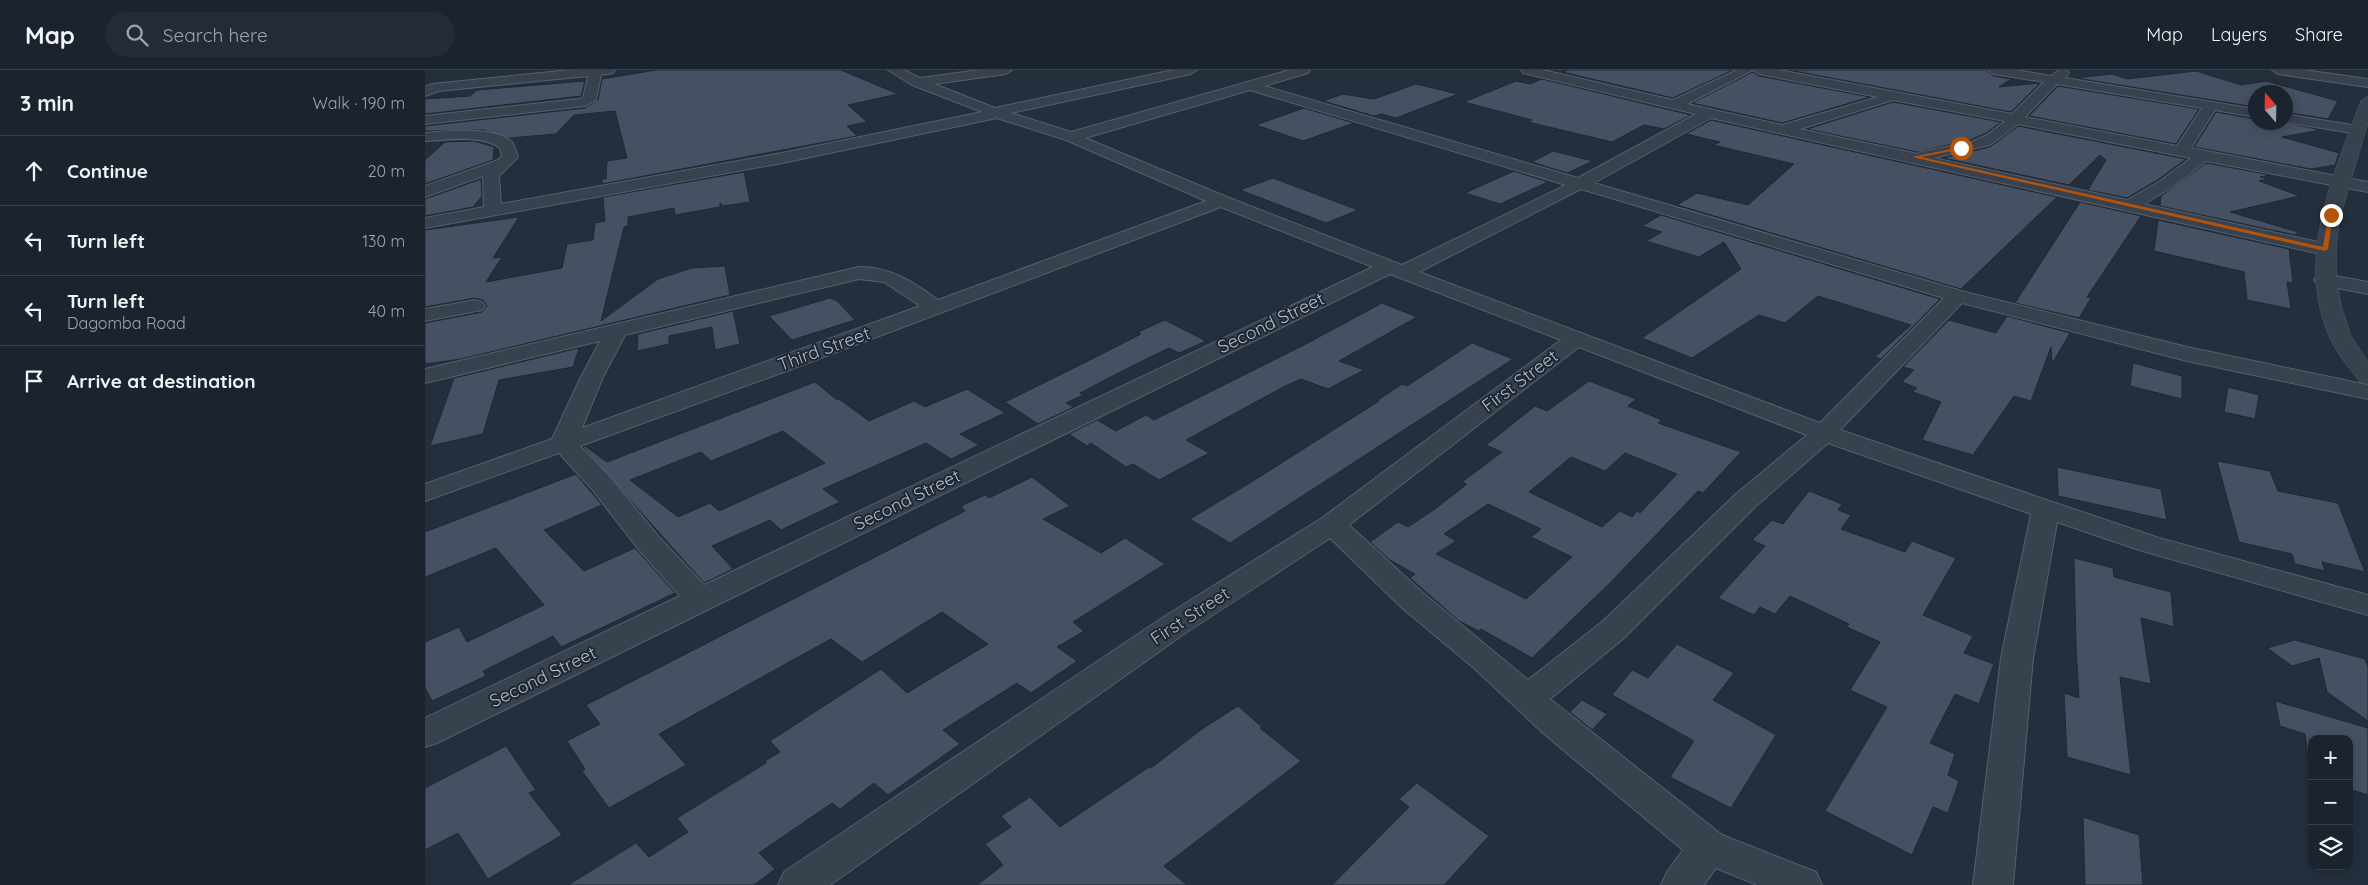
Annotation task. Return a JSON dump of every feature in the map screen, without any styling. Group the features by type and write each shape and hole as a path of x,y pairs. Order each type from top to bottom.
{"street":[{"path":"894,70 917,82 997,113 1071,137 1221,201 1396,270 1823,433 2149,544 2368,605"},
{"path":"917,82 1006,70"},
{"path":"425,223 791,156 1191,70"},
{"path":"1071,137 1251,78 1278,77 1305,70"},
{"path":"1527,70 1709,113 2325,249"},
{"path":"1674,105 1747,70"},
{"path":"1759,70 2205,154 2339,183 2368,187"},
{"path":"1994,70 2248,112"},
{"path":"1915,157 1983,142 1997,134 2016,119 2052,80 2066,70"},
{"path":"2278,70 2368,83"},
{"path":"425,120 580,103 589,100 602,71 432,84"},
{"path":"1251,78 1580,183 1958,296 2187,354 2368,392"},
{"path":"1783,128 1894,96"},
{"path":"2368,101 2339,183 2325,249 2324,280 2341,338 2368,378"},
{"path":"2182,150 2195,127 2211,106"},
{"name":"Second Street","path":"425,733 1396,270 1546,202 1709,113"},
{"path":"2293,119 2358,130"},
{"path":"425,137 477,136 499,141 507,146 510,157 491,175 492,211"},
{"path":"2129,206 2166,184 2205,154"},
{"path":"425,192 504,163"},
{"name":"Third Street","path":"425,493 1221,201"},
{"path":"425,376 845,275 871,272 887,274 935,307"},
{"path":"2324,280 2368,288"},
{"path":"1527,699 1613,630 1746,500 1823,433 1958,296"},
{"path":"425,315 475,306"},
{"path":"617,330 592,377 563,443 590,469 624,509 633,524 702,601"},
{"name":"First Street","path":"798,885 1173,626 1332,524 1576,339"},
{"path":"1993,885 2017,658 2045,510"},
{"path":"1332,524 1413,600 1486,661 1527,699 1707,847 1802,885"},
{"path":"1681,885 1707,847"}],"building":[{"path":"656,70 841,70 898,94 848,105 867,122 847,126 857,136 602,184 602,179 606,179 607,161 627,158 615,111 574,115 556,134 509,138 483,130 425,131 425,126 585,108 598,100 602,79"},
{"path":"1569,70 1733,70 1673,98 1562,72"},
{"path":"1789,70 1986,70 1994,76 2011,79 1999,87 2040,83 2011,112"},
{"path":"2196,71 2241,85 2266,81 2280,85 2248,85 2248,106 2076,78 2112,74 2127,79"},
{"path":"1753,72 1759,76 1870,97 1782,123 1692,103"},
{"path":"1542,79 1691,115 1664,129 1644,125 1612,142 1528,122 1532,120 1464,102 1516,81 1530,84"},
{"path":"585,81 581,96 425,114 425,99 470,96 477,90"},
{"path":"1416,84 1458,94 1396,118 1381,114 1374,116 1323,101 1343,94 1374,99"},
{"path":"2058,86 2199,109 2176,144 2029,116"},
{"path":"2293,88 2338,101 2328,119 2293,113"},
{"path":"1893,102 2001,122 1986,133 1970,140 1917,152 1807,129"},
{"path":"1304,108 1354,123 1303,141 1256,125"},
{"path":"2216,112 2248,118 2248,130 2293,130 2293,124 2321,130 2282,137 2339,153 2335,165 2311,169 2194,147"},
{"path":"1711,120 2057,197 1961,289 1677,205 1697,193 1748,205 1794,164 1713,145 1720,142 1686,134"},
{"path":"2018,126 2186,159 2159,179 2127,198 2088,190 2106,160 2100,155 2069,185 1943,158 1990,147"},
{"path":"474,141 494,147 493,160 425,184 425,160 445,142"},
{"path":"1553,151 1593,161 1567,173 1532,162"},
{"path":"2206,163 2271,175 2260,177 2268,179 2259,181 2300,196 2230,212 2298,232 2295,235 2160,206 2161,196"},
{"path":"1514,171 1548,182 1500,204 1465,193"},
{"path":"744,172 750,202 723,206 720,203 720,207 675,215 674,208 628,217 628,226 624,227 601,321 658,279 692,268 725,266 730,295 461,359 425,364 425,323 482,312 487,306 483,300 475,298 425,307 425,230 519,217 493,258 502,257 486,282 562,268 567,244 593,240 595,223 605,221 603,197"},
{"path":"1273,178 1358,210 1326,223 1240,190"},
{"path":"481,179 482,196 473,207 425,216 425,199"},
{"path":"2080,202 2141,216 2087,297 2091,298 2079,318 2015,303"},
{"path":"1661,215 1940,299 1881,359 1875,357 1911,325 1818,296 1785,323 1759,315 1692,358 1642,338 1741,269 1724,242 1699,257 1646,241 1662,232 1642,226"},
{"path":"2158,220 2289,249 2293,283 2287,282 2291,309 2247,300 2244,272 2154,251"},
{"path":"830,298 837,301 855,320 792,340 769,316"},
{"path":"1382,303 1417,317 1339,361 1364,370 1328,389 1301,379 1285,386 1186,440 1209,453 1159,480 1133,464 1126,467 1091,443 1087,446 1069,434 1097,420 1116,431 1146,415 1154,420 1304,345"},
{"path":"733,311 740,344 715,350 712,327 669,336 669,344 637,351 638,334"},
{"path":"2007,316 2070,333 2052,364 2051,347 2031,401 2014,396 1973,455 1922,440 1941,402 1913,392 1917,388 1902,382 1914,370 1903,367 1949,320 1996,333"},
{"path":"1165,320 1206,341 1179,353 1169,348 1132,366 1080,393 1083,395 1066,403 1074,407 1038,424 1005,402 1141,334 1138,332"},
{"path":"1472,343 1513,359 1230,543 1190,519 1379,401 1402,384 1407,386"},
{"path":"579,348 573,367 499,380 483,434 430,446 454,378"},
{"path":"2133,363 2182,376 2182,399 2130,386"},
{"path":"1589,381 1636,399 1628,406 1662,420 1658,423 1741,452 1703,493 1698,491 1610,583 1532,658 1481,629 1479,631 1459,621 1410,578 1415,574 1390,560 1370,542 1398,522 1408,527 1435,509 1467,484 1462,482 1502,452 1486,445 1535,406 1547,411","holes":["1625,453 1677,474 1640,513 1637,511 1632,517 1620,511 1602,527 1529,492 1571,457 1605,471","1488,504 1541,529 1531,537 1572,557 1526,599 1436,554 1456,541 1444,534"]},
{"path":"815,382 837,400 839,399 869,421 914,401 925,407 967,389 1005,413 960,434 979,445 951,459 926,443 823,489 840,502 781,530 770,520 712,546 733,569 704,583 583,447 585,446 607,462","holes":["783,431 825,463 719,511 710,503 678,517 630,480 701,452 711,461"]},
{"path":"2228,387 2259,395 2255,419 2224,412"},
{"path":"2217,461 2270,471 2278,491 2338,503 2365,572 2322,562 2325,571 2295,564 2292,554 2239,542"},
{"path":"2057,467 2161,489 2167,520 2058,496"},
{"path":"576,474 602,505 544,530 584,571 635,548 675,593 561,647 553,636 483,671 486,676 432,701 425,687 425,642 459,627 467,642 544,605 496,548 425,577 425,532"},
{"path":"1032,477 1070,506 1043,519 1101,553 1125,538 1165,564 1073,622 1084,631 1057,647 1077,661 1031,693 1017,683 943,730 960,744 888,795 874,783 840,809 832,803 759,853 775,869 754,885 568,885 636,843 649,857 688,832 677,818 766,763 765,761 780,752 770,741 881,669 907,693 988,644 942,612 862,662 831,639 659,734 686,765 609,808 582,771 585,769 567,741 600,724 586,705 965,511 961,506 985,495 989,498"},
{"path":"1809,491 1842,504 1838,510 1851,515 1841,529 1905,552 1912,541 1956,558 1923,615 1973,636 1964,653 1994,664 1979,704 1955,694 1930,743 1955,754 1948,775 1959,781 1948,813 1933,807 1912,855 1825,811 1887,707 1850,690 1880,642 1847,627 1849,624 1790,596 1775,614 1760,607 1754,615 1718,598 1765,546 1752,540 1772,520 1783,524"},
{"path":"2074,558 2113,568 2114,577 2171,592 2174,627 2141,618 2151,684 2120,677 2131,775 2067,757 2064,693 2079,698"},
{"path":"2295,640 2365,659 2368,667 2368,721 2327,692 2319,658 2292,666 2267,648"},
{"path":"1677,644 1734,673 1713,700 1776,735 1731,808 1670,777 1694,741 1612,695 1632,670 1648,678"},
{"path":"1582,700 1607,714 1592,730 1570,712"},
{"path":"2275,701 2368,728 2368,795 2353,790 2353,735 2308,735 2308,756 2305,734 2280,726"},
{"path":"1238,706 1262,727 1260,728 1301,761 1164,866 1187,885 977,885 1003,865 985,844 1011,827 1001,816 1030,797 1060,827 1149,767 1151,768 1202,729"},
{"path":"506,746 536,790 529,793 562,835 488,879 458,833 425,850 425,788"},
{"path":"1417,783 1489,836 1444,885 1332,885 1409,807 1399,799"},
{"path":"2083,817 2139,835 2143,885 2085,885"}],"route":[{"path":"1961,148 1915,157 2325,249 2331,215"}]}
